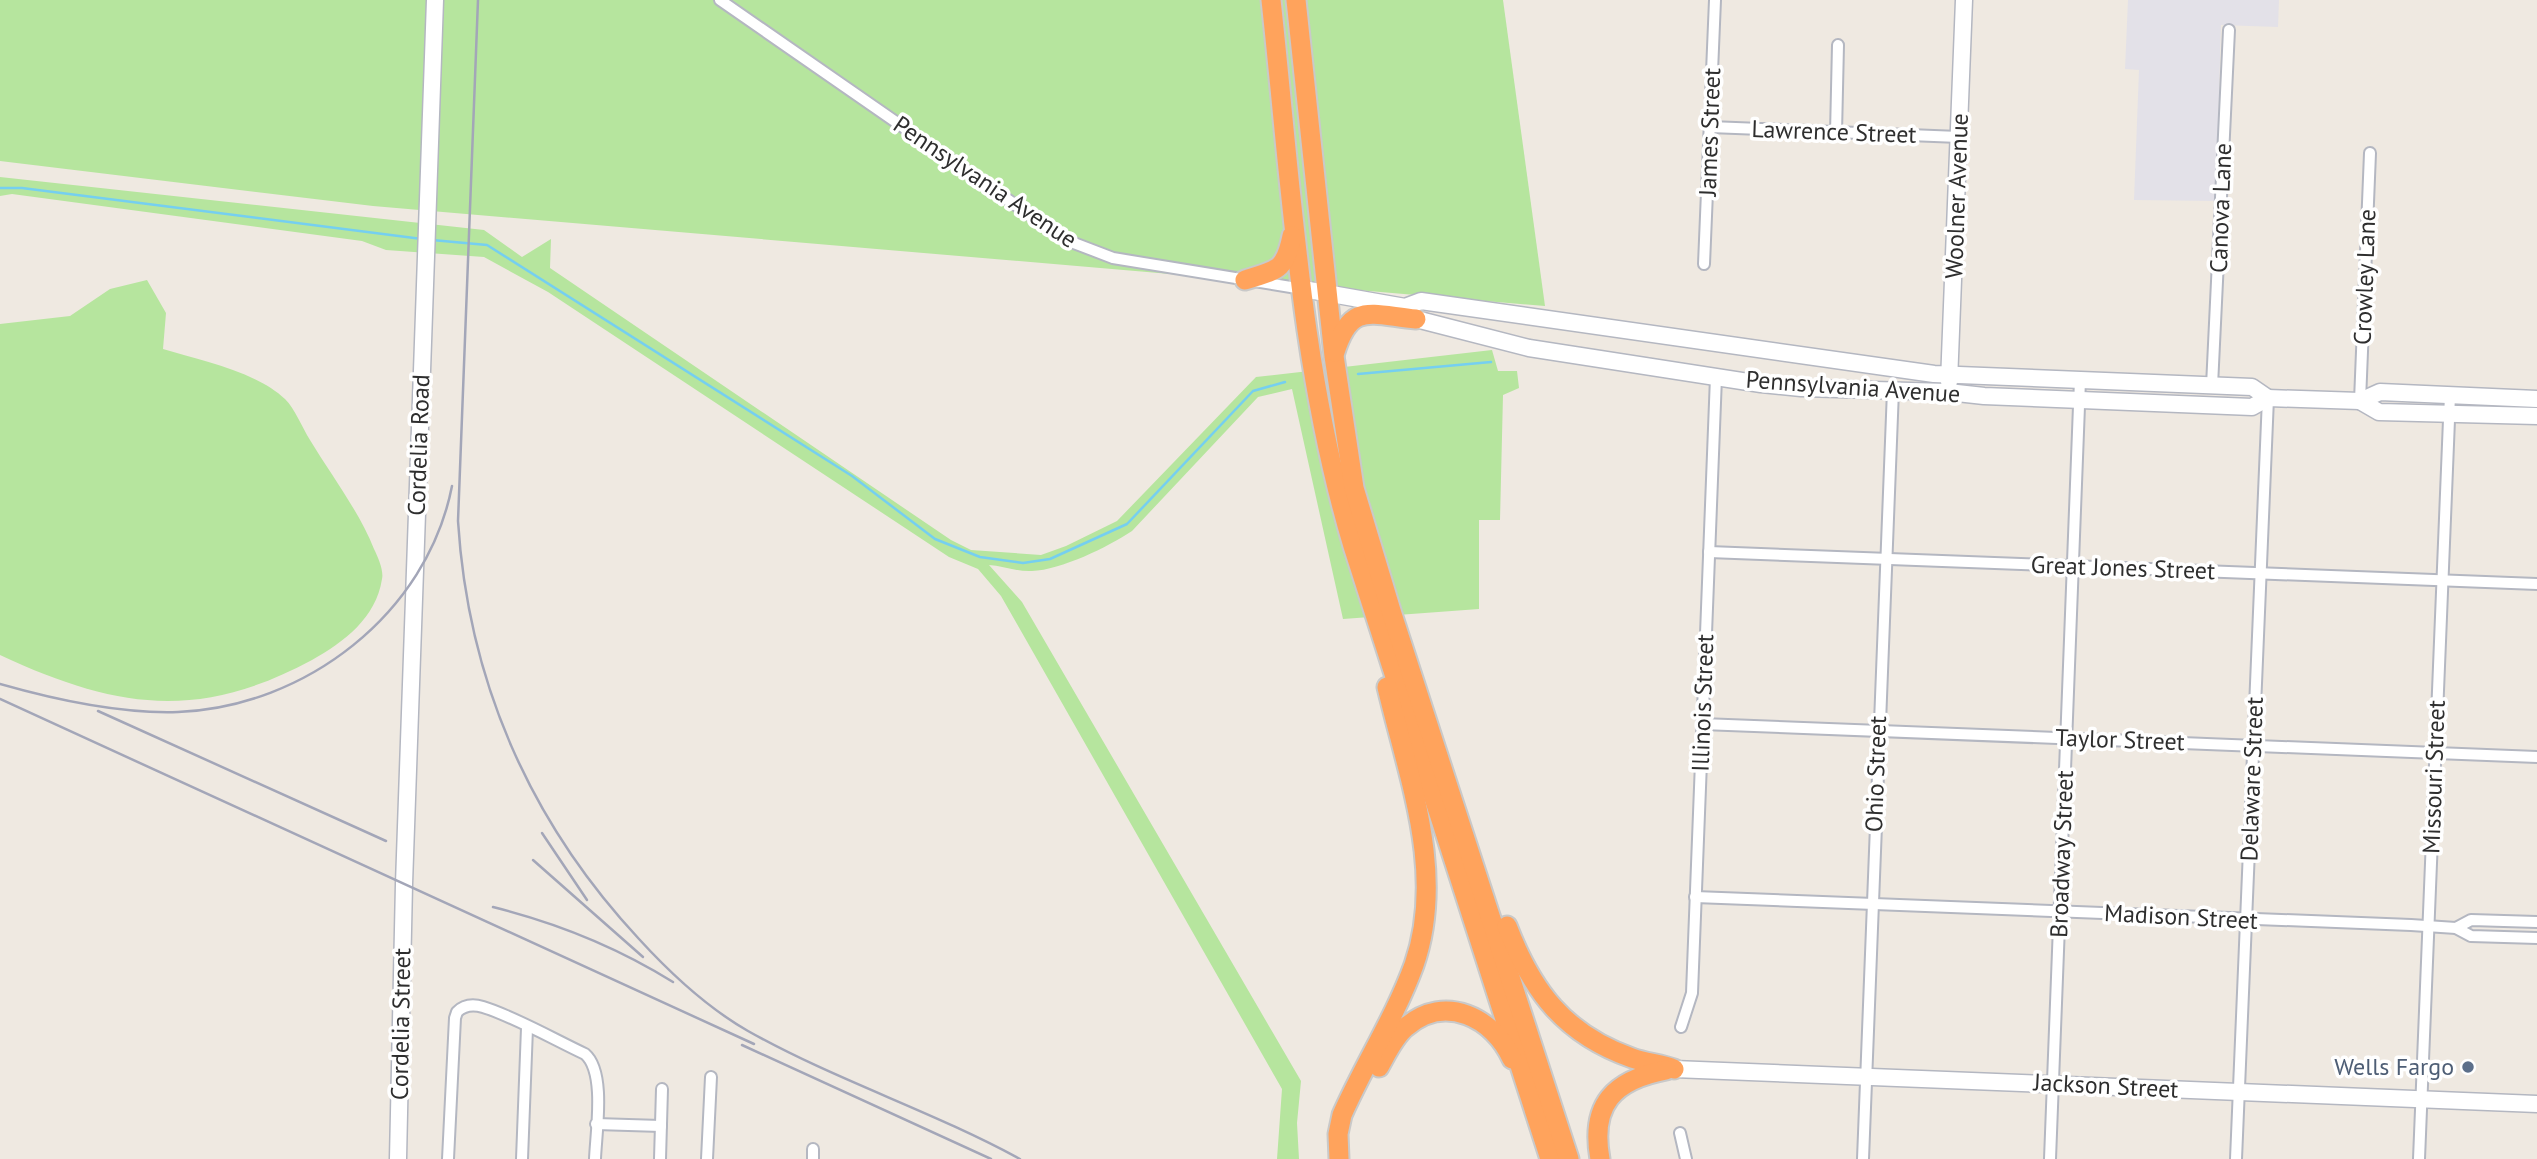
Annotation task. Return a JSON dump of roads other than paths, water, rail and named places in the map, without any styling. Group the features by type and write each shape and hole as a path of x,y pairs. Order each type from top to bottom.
{"highway":[{"path":"1271,0 1303,289 1328,455 1376,617 1550,1159"},
{"path":"1296,0 1334,356 1354,488 1569,1159"},
{"path":"1245,280 1271,272 1287,261 1295,221"},
{"path":"1334,356 1345,325 1353,318 1411,313"},
{"path":"1339,1159 1338,1134 1342,1115 1413,968 1424,931 1427,901 1423,838 1380,656 1376,617"},
{"path":"1432,737 1452,773 1502,915 1530,979 1558,1014 1590,1039 1635,1059 1674,1069"},
{"path":"1348,1159 1347,1136 1359,1101 1392,1043 1406,1027 1423,1016 1459,1012 1476,1017 1494,1029 1506,1045 1532,1105"},
{"path":"1600,1159 1598,1124 1611,1096 1637,1076 1674,1069"}],"main road":[{"name":"Cordelia Road","path":"404,890 435,0"},
{"name":"Woolner Avenue","path":"1948,392 1964,0"},
{"name":"Pennsylvania Avenue","path":"1303,289 1327,292 1411,313 1529,348 1801,388 1948,392 2252,407 2268,398 2360,401 2380,392 2537,399"},
{"name":"Pennsylvania Avenue","path":"1411,313 1421,301 1949,374 2252,387 2268,398"},
{"name":"Pennsylvania Avenue","path":"2360,401 2379,412 2537,416"},
{"name":"Cordelia Street","path":"398,1159 404,890"},
{"name":"Jackson Street","path":"1674,1069 2537,1104"}],"street":[{"name":"Pennsylvania Avenue","path":"720,0 1066,240 1113,258 1303,289"},
{"name":"James Street","path":"1704,264 1715,0"},
{"name":"Canova Lane","path":"2213,386 2229,30"},
{"path":"1836,133 1838,45"},
{"name":"Lawrence Street","path":"1710,127 1959,137"},
{"name":"Crowley Lane","path":"2360,401 2370,153"},
{"name":"Illinois Street","path":"1681,1027 1692,993 1716,377"},
{"name":"Broadway Street","path":"2050,1159 2080,380"},
{"name":"Ohio Street","path":"1863,1159 1893,390"},
{"name":"Missouri Street","path":"2419,1159 2450,395"},
{"name":"Delaware Street","path":"2236,1159 2268,398"},
{"name":"Great Jones Street","path":"1709,552 2537,584"},
{"name":"Taylor Street","path":"1702,724 2537,757"},
{"name":"Madison Street","path":"1695,897 2456,928 2470,936 2537,938"},
{"name":"Madison Street","path":"2456,928 2471,920 2537,922"},
{"path":"448,1159 457,1012 469,1005 482,1006 585,1054 593,1061 597,1080 595,1159"},
{"path":"522,1159 527,1028"},
{"path":"707,1159 710,1077"},
{"path":"660,1159 662,1089"},
{"path":"596,1124 661,1126"},
{"path":"1680,1133 1686,1159"}],"waterway":[{"path":"0,188 22,188 422,239"},
{"path":"432,240 487,245 852,476 935,539 980,557 1023,563 1050,559 1127,524 1253,391 1285,382"},
{"path":"1358,374 1491,362"}],"railway":[{"path":"478,0 458,521 464,580 475,637 491,693 511,746 536,798 566,847 600,894 651,952 703,1001 733,1022 781,1049 1020,1159"},
{"path":"0,684 88,705 156,712 225,706 271,693 314,672 353,645 388,612 416,575 438,532 452,486"},
{"path":"0,699 754,1044"},
{"path":"98,711 386,841"},
{"path":"542,833 587,900"},
{"path":"533,860 643,957"},
{"path":"493,907 586,937 673,982"},
{"path":"742,1045 991,1159"}],"place":[{"name":"Wells Fargo","path":"2468,1067"}]}
